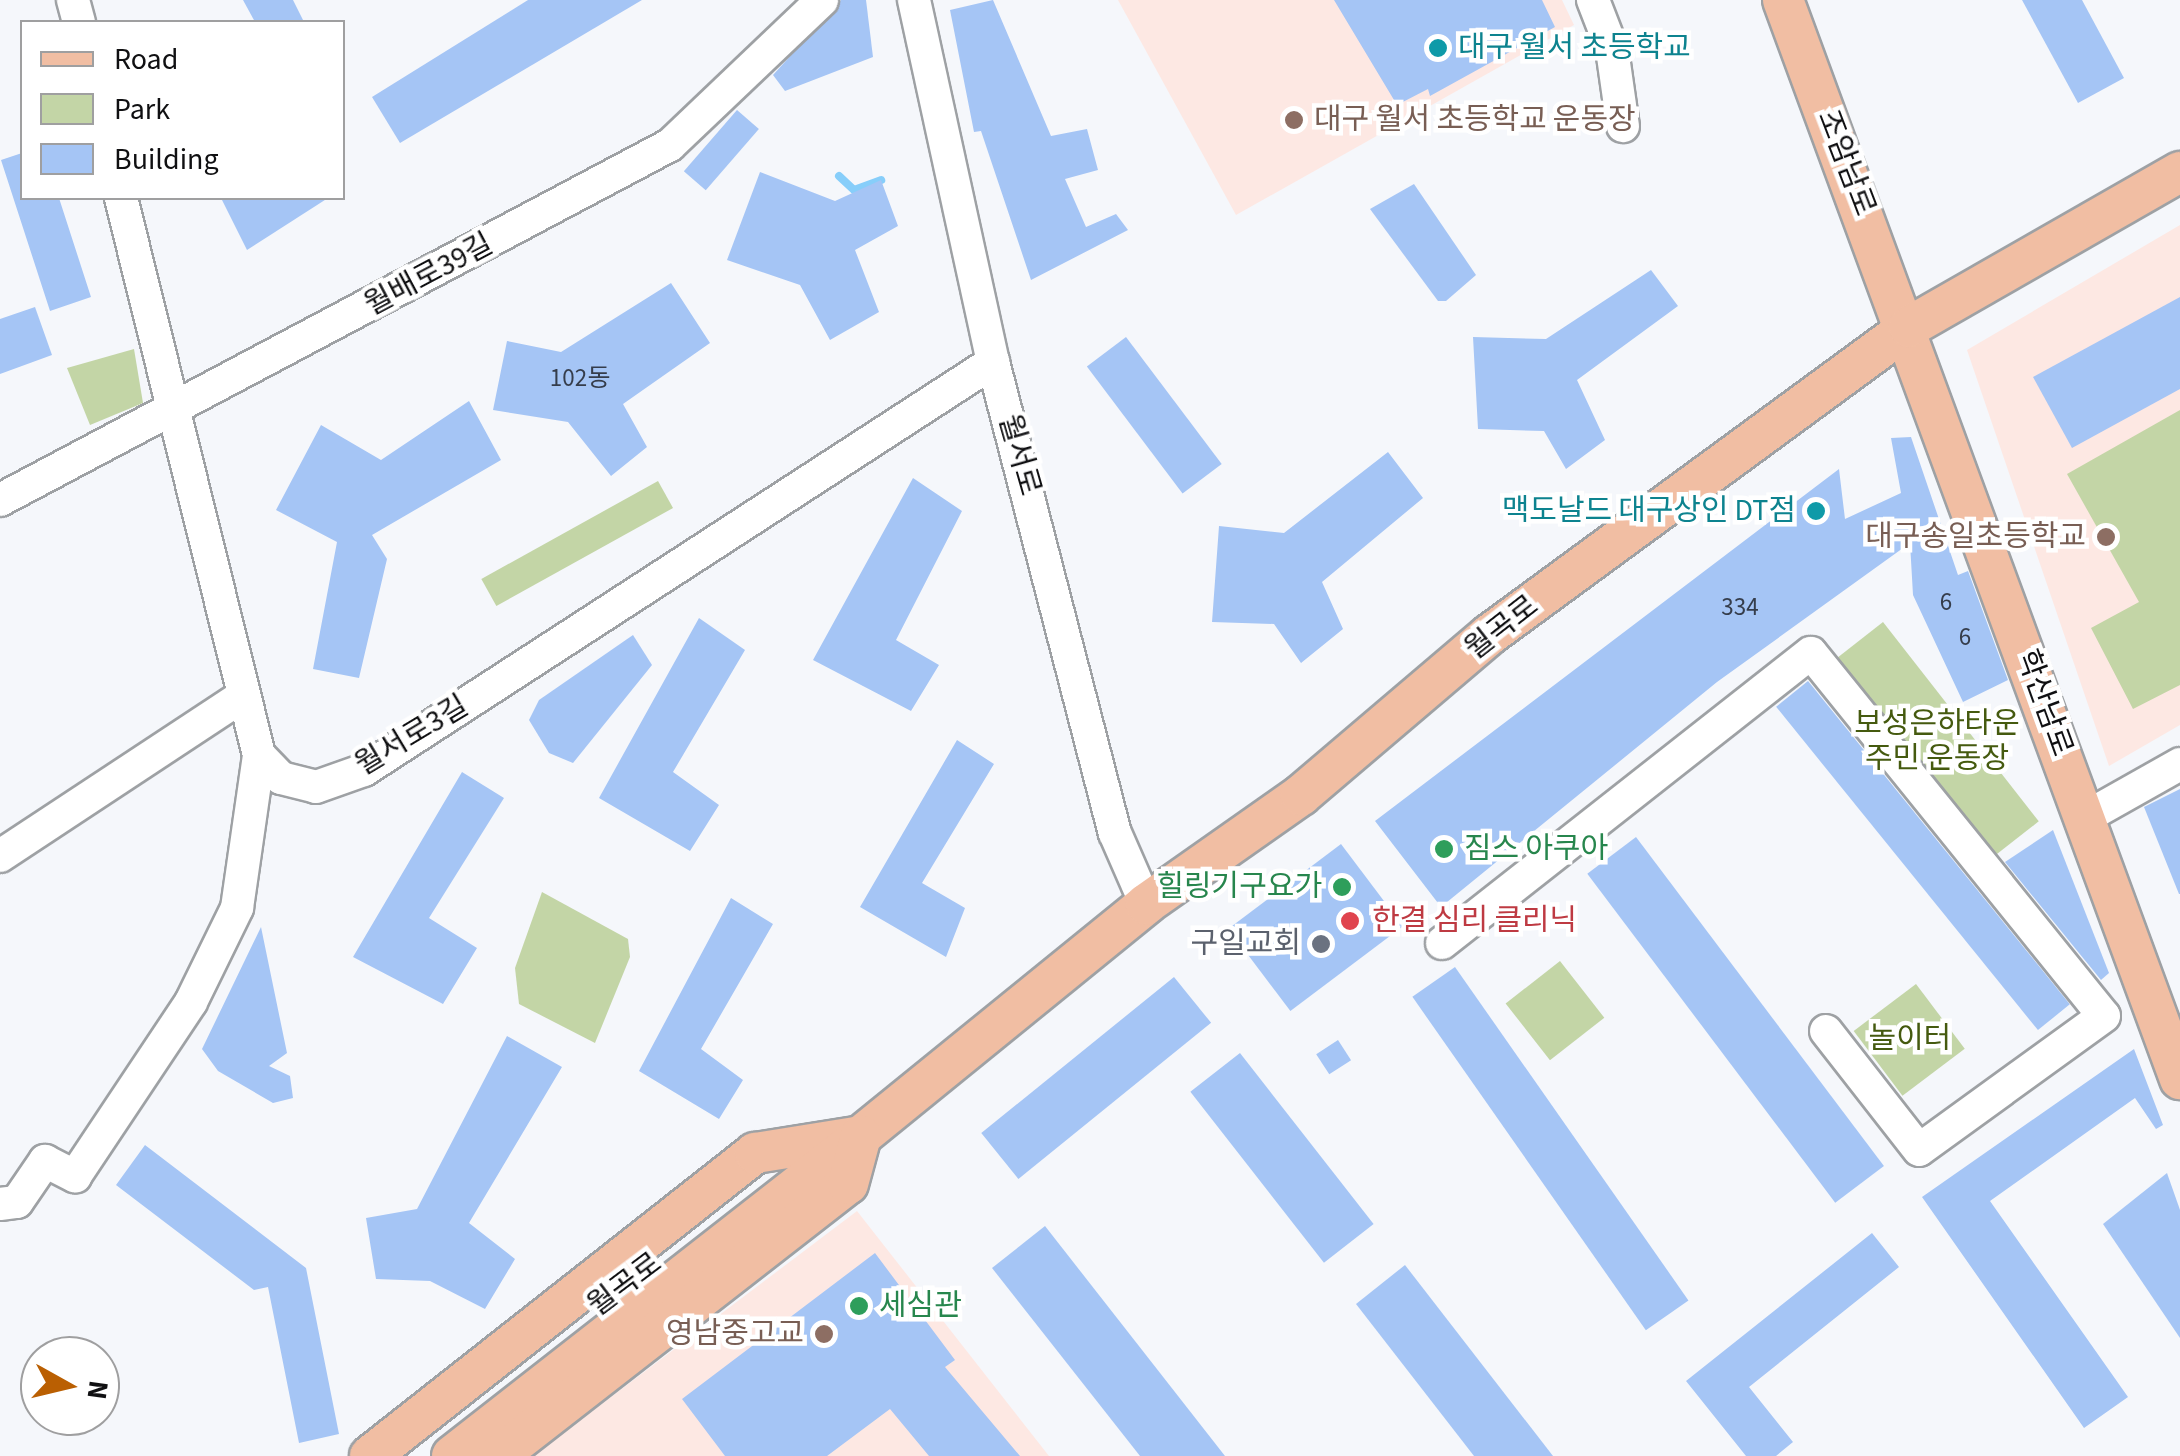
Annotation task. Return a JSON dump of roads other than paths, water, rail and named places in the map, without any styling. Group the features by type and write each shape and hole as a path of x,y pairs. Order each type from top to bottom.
{"main road":[{"name":"조암남로","path":"1783,0 1909,327"},
{"name":"월곡로","path":"402,1456 487,1443 775,1171 861,1136 1146,904 1301,795 1490,635 1909,327 2180,172"},
{"name":"학산남로","path":"1909,327 2180,1079"},
{"path":"370,1456 756,1153 861,1136 848,1184 487,1443"}],"street":[{"name":"월배로39길","path":"0,500 172,413 670,145 822,0"},
{"name":"월서로","path":"914,0 994,362 1115,833 1146,904"},
{"path":"1593,0 1612,48 1623,126"},
{"path":"0,1204 17,1202 45,1162 75,1176 191,1002 237,908 259,755 120,200"},
{"name":"월서로3길","path":"259,755 281,778 316,786 364,770 994,362"},
{"path":"1442,943 1811,652 2104,1016 1918,1150 1826,1031"},
{"path":"0,856 243,696"},
{"path":"2086,818 2180,764"},
{"path":"2009,1062 2037,1100"},
{"path":"1900,1110 1946,1168"}],"waterway":[{"path":"839,176 854,190 881,180"}],"place":[{"name":"대구 월서 초등학교","path":"1438,48"},
{"name":"대구 월서 초등학교 운동장","path":"1294,120"},
{"name":"맥도날드 대구상인 DT점","path":"1816,511"},
{"name":"대구송일초등학교","path":"2106,537"},
{"name":"짐스 아쿠아","path":"1444,849"},
{"name":"힐링기구요가","path":"1342,887"},
{"name":"한결 심리 클리닉","path":"1350,921"},
{"name":"구일교회","path":"1321,944"},
{"name":"세심관","path":"859,1306"},
{"name":"영남중고교","path":"824,1334"}],"park label":[{"name":"보성은하타운 주민 운동장","path":"1937,741"},
{"name":"놀이터","path":"1910,1039"}]}
